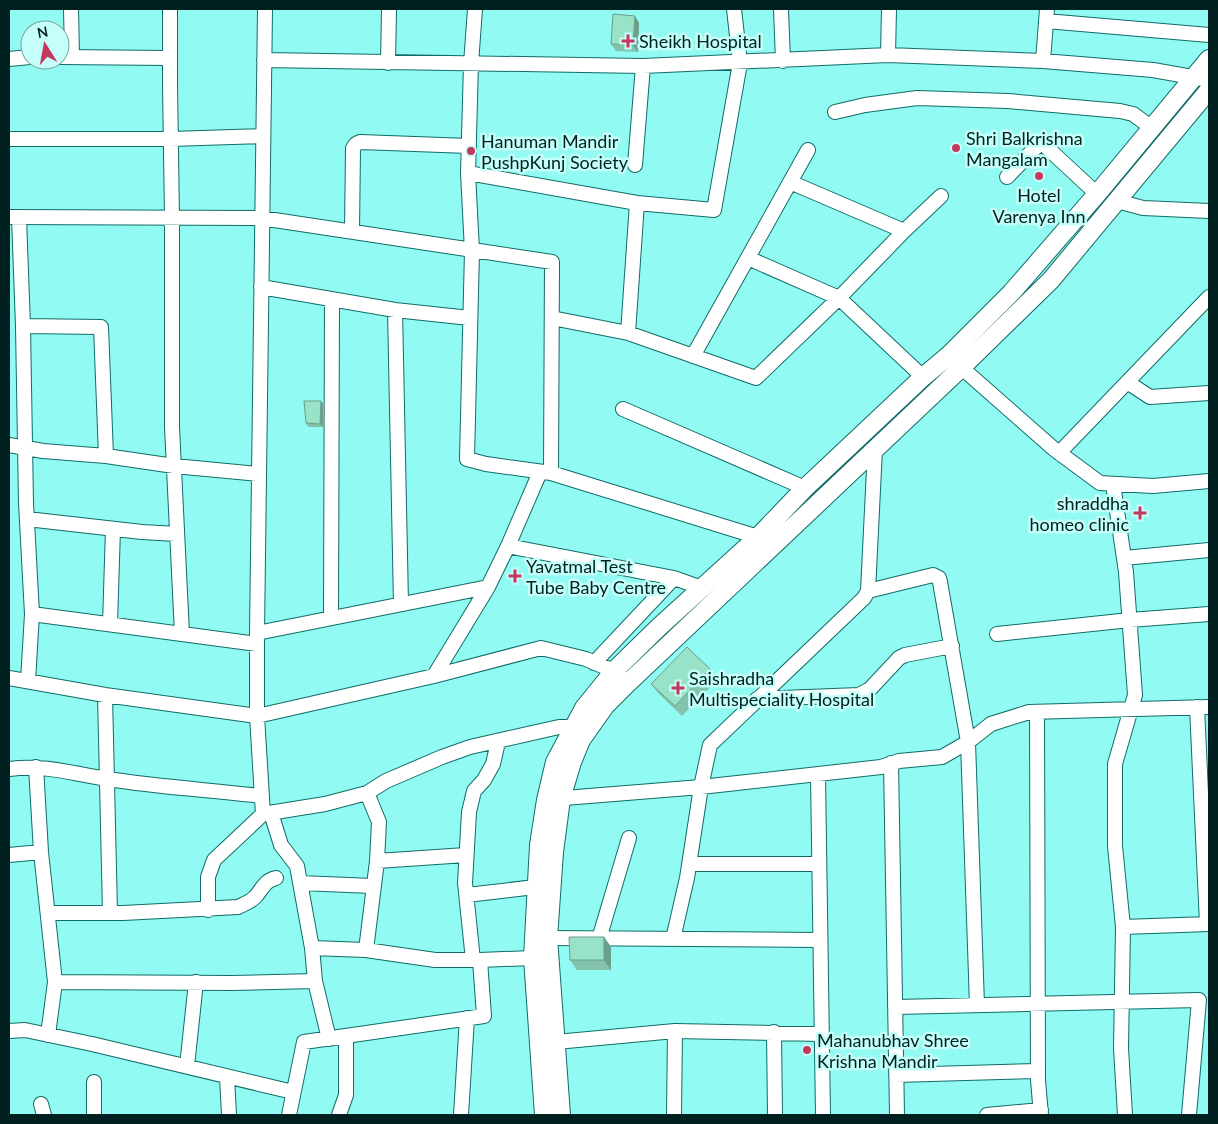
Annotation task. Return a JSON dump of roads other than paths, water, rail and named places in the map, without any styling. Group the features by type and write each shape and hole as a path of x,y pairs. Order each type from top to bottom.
{"main road":[{"path":"561,1115 548,938 554,852 555,762 584,708 614,671 758,537 806,488 923,377 948,356 1012,292 1152,128 1202,78 1209,59"},
{"path":"544,1115 533,958 535,887 539,845 554,799 581,740 605,706 628,683 875,450 1051,280 1209,90"},
{"path":"780,514 793,527"}],"street":[{"path":"170,9 172,427 182,634"},
{"path":"265,9 261,218 257,716 262,796 267,814 281,845 297,866 312,948 315,981 329,1039"},
{"path":"388,62 389,9"},
{"path":"475,9 471,64 468,173 472,251 467,459 486,464 546,473 758,537"},
{"path":"468,173 637,203 714,210 740,63 734,9"},
{"path":"781,9 783,61"},
{"path":"888,56 889,9"},
{"path":"1043,61 1046,15 1209,35"},
{"path":"70,56 170,58"},
{"path":"264,60 643,66 888,56 1043,61 1153,70 1202,78"},
{"path":"635,165 643,66"},
{"path":"835,112 865,105 916,98 1008,101 1120,111 1133,114 1152,128"},
{"path":"9,139 170,139 263,136"},
{"path":"352,231 353,148 356,144 360,142 469,146"},
{"path":"1007,177 1041,142 1097,194"},
{"path":"693,356 808,150"},
{"path":"790,182 904,231"},
{"path":"552,318 628,333 756,378 941,196"},
{"path":"1117,201 1144,208 1209,211"},
{"path":"628,333 637,203"},
{"path":"28,681 32,614 27,519 23,326 14,217 261,218 552,262 552,318 546,473 488,587 434,676"},
{"path":"748,258 839,298 923,377"},
{"path":"261,287 395,310 470,318"},
{"path":"1059,453 1209,297"},
{"path":"332,298 332,618"},
{"path":"395,310 401,604"},
{"path":"23,326 101,327 106,456"},
{"path":"948,356 1059,453 1100,483 1153,486 1209,481"},
{"path":"1127,382 1150,397 1209,393"},
{"path":"623,408 806,488"},
{"path":"9,445 174,466 259,474"},
{"path":"673,939 689,864 701,787 710,745 864,598 868,590 875,450"},
{"path":"1113,484 1124,558 1135,695 1115,764 1115,846 1123,927 1121,1048 1125,1115"},
{"path":"27,519 177,534"},
{"path":"110,624 113,529"},
{"path":"508,546 674,578 702,588"},
{"path":"1124,558 1209,550"},
{"path":"868,590 933,575 940,582 968,742 976,1005"},
{"path":"594,663 674,578"},
{"path":"32,614 182,634 257,638 332,618 488,587"},
{"path":"997,634 1209,614"},
{"path":"757,699 859,694 870,689 899,658 952,646"},
{"path":"9,678 105,695 257,716 434,676 541,648 594,663 614,671 628,683"},
{"path":"105,695 110,913"},
{"path":"554,799 818,775 880,767 900,761 942,757 968,742 992,724 1030,712 1203,707 1208,924 1123,927"},
{"path":"987,1115 1041,1113 1038,1071 1037,712"},
{"path":"208,910 208,877 214,860 267,814 325,804 367,793 386,780 416,769 442,756 470,747 559,727 574,727"},
{"path":"288,1115 304,1042 484,1016 467,895 466,855 469,812 474,791 484,780 493,764 498,742"},
{"path":"891,763 897,1115"},
{"path":"12,768 36,767 57,769 107,779 262,796"},
{"path":"36,767 41,852 55,982 48,1035"},
{"path":"818,775 822,1115"},
{"path":"366,950 377,861 379,822 367,793"},
{"path":"599,939 629,838"},
{"path":"9,855 41,852"},
{"path":"377,861 466,855"},
{"path":"689,864 819,864"},
{"path":"48,913 208,910 238,907 255,897 263,884 276,878"},
{"path":"300,883 374,886"},
{"path":"467,895 535,887"},
{"path":"548,938 820,940"},
{"path":"312,948 366,950 435,960 533,958"},
{"path":"55,982 231,983 315,981"},
{"path":"187,1066 196,982"},
{"path":"895,1008 1199,1000 1204,1015 1189,1115"},
{"path":"461,1115 467,1018"},
{"path":"9,1031 25,1030 293,1092"},
{"path":"556,1042 675,1031 821,1034"},
{"path":"674,1115 675,1031"},
{"path":"774,1032 775,1115"},
{"path":"339,1115 346,1095 346,1036"},
{"path":"896,1075 1038,1071"},
{"path":"227,1077 229,1115"},
{"path":"94,1082 94,1115"}],"place":[{"name":"Sheikh Hospital","path":"628,41"},
{"name":"Shri Balkrishna Mangalam","path":"956,148"},
{"name":"Hanuman Mandir PushpKunj Society","path":"471,151"},
{"name":"Hotel Varenya Inn","path":"1039,176"},
{"name":"shraddha homeo clinic","path":"1140,513"},
{"name":"Yavatmal Test Tube Baby Centre","path":"515,576"},
{"name":"Saishradha Multispeciality Hospital","path":"678,688"},
{"name":"Mahanubhav Shree Krishna Mandir","path":"807,1050"}]}
